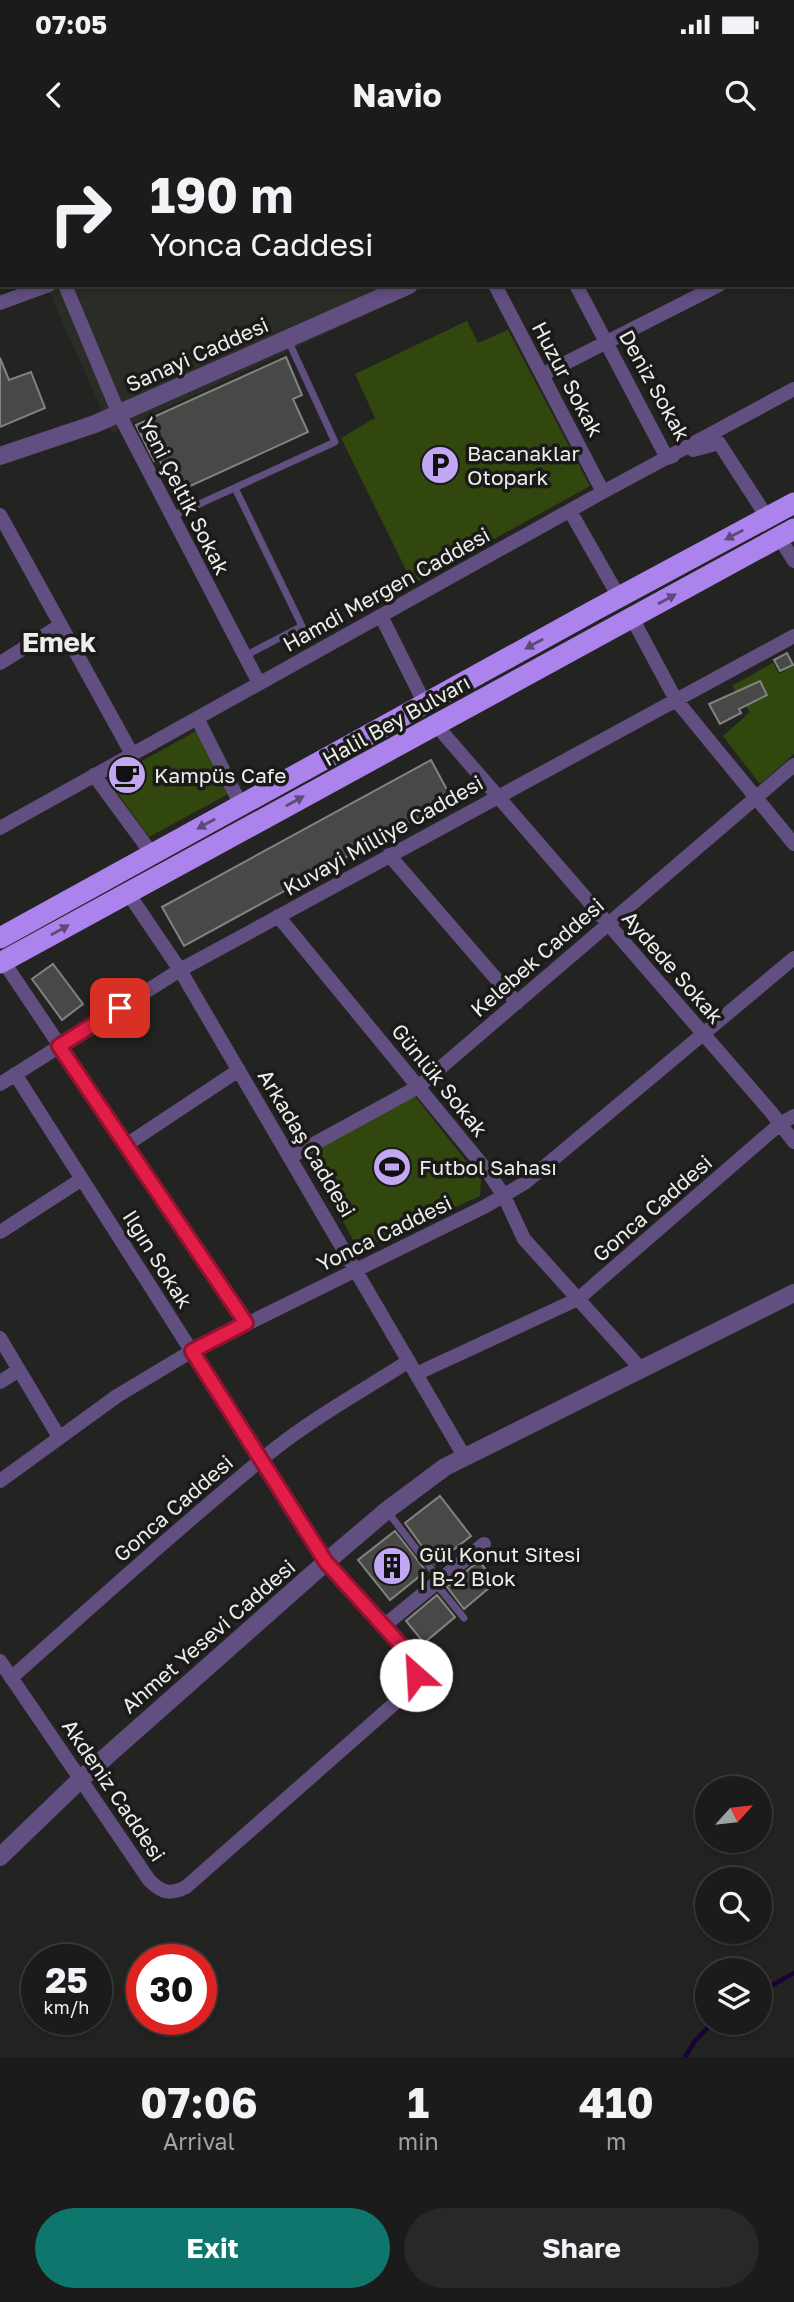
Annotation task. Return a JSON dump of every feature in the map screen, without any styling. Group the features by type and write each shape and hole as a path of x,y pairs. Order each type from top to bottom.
{"highway":[{"name":"Halil Bey Bulvarı","path":"0,938 794,503"},
{"name":"Halil Bey Bulvarı","path":"1,962 787,533"}],"street":[{"path":"0,303 44,287"},
{"name":"Yeni Çeltik Sokak","path":"66,287 119,414 259,683"},
{"name":"Huzur Sokak","path":"496,287 603,492"},
{"name":"Deniz Sokak","path":"577,287 667,458 719,443 767,517"},
{"path":"542,374 715,287"},
{"name":"Sanayi Caddesi","path":"0,456 72,433 119,414 397,288"},
{"name":"Hamdi Mergen Caddesi","path":"1,823 94,775 794,389"},
{"path":"570,511 619,597"},
{"path":"0,515 132,754"},
{"path":"787,533 794,561"},
{"path":"381,615 425,704"},
{"path":"632,618 676,699 794,844"},
{"path":"0,663 61,625"},
{"name":"Kuvayi Milliye Caddesi","path":"0,1084 180,970 794,636"},
{"path":"197,718 241,805"},
{"name":"Aydede Sokak","path":"436,725 794,1142"},
{"name":"Kelebek Caddesi","path":"290,1157 418,1087 794,765"},
{"path":"94,775 152,855"},
{"path":"389,855 517,1003"},
{"name":"Arkadaş Caddesi","path":"128,892 180,970 464,1456"},
{"name":"Günlük Sokak","path":"278,916 488,1172 504,1196 524,1239 642,1370"},
{"name":"Yonca Caddesi","path":"0,1481 117,1396 192,1351 504,1196 550,1163 794,958"},
{"path":"1,962 246,1323"},
{"path":"127,1145 239,1070"},
{"name":"Ilgın Sokak","path":"15,1074 326,1562 385,1625 413,1661 416,1675"},
{"name":"Gonca Caddesi","path":"12,1678 225,1488 306,1426 413,1368 578,1299 780,1124 794,1116"},
{"path":"0,1232 82,1179"},
{"name":"Ahmet Yesevi Caddesi","path":"0,1857 82,1778 326,1562 434,1474 464,1456 794,1293"},
{"path":"0,1338 59,1437"},
{"path":"0,1382 19,1370"},
{"path":"385,1625 484,1544"},
{"name":"Akdeniz Caddesi","path":"0,1661 149,1880 163,1892 171,1893 186,1887 301,1786 408,1690 416,1675"}],"lane":[{"path":"172,516 335,442 287,338"},
{"path":"235,488 302,626 245,656"},
{"path":"386,1511 464,1618"}],"path":[{"path":"416,1675 449,1685"}],"shaded area":[{"path":"47,287 427,287 112,433"}],"green space":[{"name":"Bacanaklar Otopark","path":"467,321 478,343 508,330 590,486 413,584 341,438 375,418 355,374"},
{"path":"773,663 779,674 794,666 794,754 760,784 723,736 750,712 732,686"},
{"path":"196,731 228,794 149,837 108,780"},
{"name":"Futbol Sahası","path":"414,1095 481,1180 480,1196 364,1248 356,1245 306,1154"}],"building":[{"path":"286,357 302,395 293,399 308,432 175,493 159,459 154,461 136,425"},
{"path":"0,358 9,380 31,372 45,408 0,427"},
{"path":"787,653 793,665 780,671 774,660"},
{"path":"760,681 767,695 739,709 741,713 720,724 709,704"},
{"path":"431,760 452,799 184,946 162,907"},
{"path":"53,964 83,1004 62,1020 32,979"},
{"path":"440,1496 471,1536 435,1564 405,1523"},
{"name":"Gül Konut Sitesi | B-2 Blok","path":"395,1531 426,1571 390,1600 358,1560"},
{"path":"479,1561 496,1582 464,1609 447,1587"},
{"path":"437,1595 455,1617 424,1643 406,1621"}],"waterway":[{"path":"772,1985 794,1973"},
{"path":"685,2057 701,2035"}],"place":[{"name":"Bacanaklar Otopark","path":"440,465"},
{"name":"Kampüs Cafe","path":"127,775"},
{"name":"Futbol Sahası","path":"392,1167"},
{"name":"Gül Konut Sitesi | B-2 Blok","path":"392,1566"}],"district":[{"name":"Emek","path":"59,641"}],"route":[{"path":"120,1008 59,1046 246,1323 192,1351 326,1562 409,1654 416,1668 416,1675"}]}
